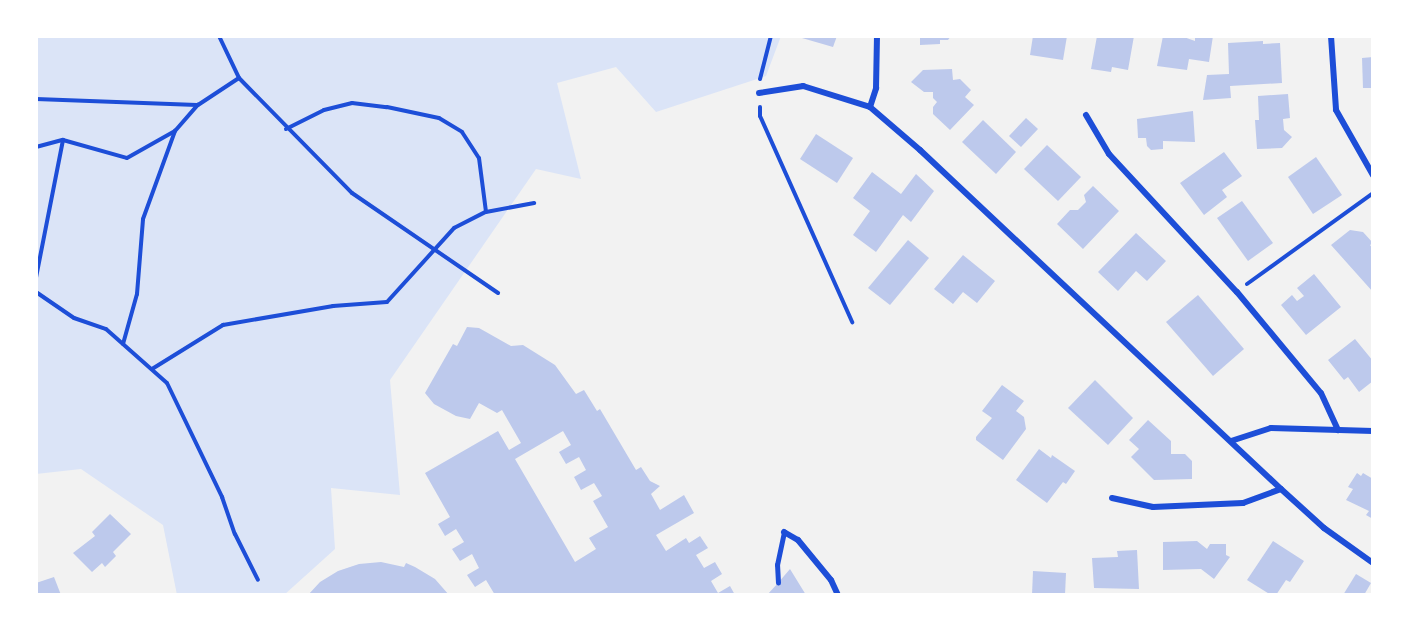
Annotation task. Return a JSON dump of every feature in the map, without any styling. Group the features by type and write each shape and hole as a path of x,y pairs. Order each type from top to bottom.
{"street":[{"path":"870,107 876,88 877,36"},
{"path":"1331,36 1336,110 1373,176"},
{"path":"759,93 803,86 870,107 920,150 1324,528 1373,563"},
{"path":"1086,115 1109,154 1237,292 1320,393 1338,430"},
{"path":"1231,441 1271,428 1373,431"},
{"path":"1112,498 1153,507 1243,503 1281,489"},
{"path":"784,532 798,540 831,580 838,595"}],"lane":[{"path":"777,583 777,566 784,532"}],"path":[{"path":"219,36 239,78 286,129 352,193 437,249 498,293"},
{"path":"771,36 760,70 760,116 852,322"},
{"path":"123,344 137,294 143,219 176,131 198,105 239,78"},
{"path":"36,99 198,105"},
{"path":"286,129 324,110 352,103 387,107 439,118 462,132 479,158 486,212"},
{"path":"36,147 63,140 127,158 176,131"},
{"path":"36,278 63,140"},
{"path":"1237,292 1373,193"},
{"path":"152,369 223,325 333,306 387,302 454,228 486,212 534,203"},
{"path":"36,291 74,318 106,329 167,383 222,496 235,534 258,580"}],"shaded area":[{"path":"36,36 781,36 766,76 656,112 616,67 557,83 581,179 536,169 390,380 400,495 331,488 335,549 284,595 177,595 163,525 81,469 36,474"}],"building":[{"path":"803,36 837,36 833,47 802,38"},
{"path":"920,36 951,36 948,40 940,40 940,44 920,45"},
{"path":"1033,36 1067,36 1063,60 1030,55"},
{"path":"1097,36 1134,36 1128,70 1112,67 1111,72 1091,69"},
{"path":"1163,36 1181,36 1195,41 1195,36 1213,36 1209,62 1189,59 1187,70 1157,66"},
{"path":"1263,41 1263,44 1280,43 1282,83 1230,86 1231,98 1203,100 1207,75 1229,74 1228,43"},
{"path":"1373,57 1373,88 1363,88 1362,58"},
{"path":"952,69 953,80 960,79 971,90 965,97 974,105 950,130 933,114 933,107 937,102 933,98 933,92 924,92 911,82 923,70"},
{"path":"1288,94 1290,118 1283,119 1284,130 1292,137 1282,148 1257,149 1255,120 1259,120 1258,96"},
{"path":"1193,111 1195,142 1163,141 1163,149 1151,150 1147,146 1146,138 1138,138 1137,119"},
{"path":"1026,118 1038,129 1021,147 1009,136"},
{"path":"983,120 1016,152 996,174 962,142"},
{"path":"816,134 853,158 837,183 800,159"},
{"path":"1047,145 1081,177 1058,201 1024,169"},
{"path":"1224,152 1242,176 1222,190 1227,197 1204,215 1180,183"},
{"path":"1316,157 1342,195 1313,214 1288,177"},
{"path":"872,172 901,194 916,174 934,191 911,222 903,215 876,252 853,235 870,211 853,198"},
{"path":"1093,186 1119,211 1083,249 1057,224 1070,210 1078,210 1086,202 1084,195"},
{"path":"1242,201 1273,243 1248,261 1217,218"},
{"path":"1350,230 1363,232 1373,243 1370,245 1373,249 1373,292 1331,245"},
{"path":"1136,233 1166,261 1147,281 1136,271 1118,291 1098,272"},
{"path":"908,240 929,258 890,305 868,288"},
{"path":"963,255 995,281 977,303 963,292 953,304 934,289"},
{"path":"1314,274 1341,307 1306,335 1281,305 1292,295 1297,301 1304,296 1297,288"},
{"path":"1198,295 1244,349 1213,376 1166,322"},
{"path":"467,327 479,328 511,346 523,345 555,365 576,394 584,390 597,411 600,409 636,470 641,467 650,481 660,486 651,494 660,510 684,495 694,513 656,535 666,551 686,538 689,543 700,536 708,548 696,555 704,568 715,562 722,574 711,581 718,593 730,586 735,595 495,595 486,580 475,587 467,575 479,568 472,554 460,561 452,549 464,542 456,529 445,536 438,524 450,517 425,473 498,431 509,450 521,443 502,410 497,413 479,403 470,419 456,416 434,404 425,393 453,344 457,346","holes":["563,431 571,445 559,452 566,464 579,457 586,470 574,477 581,490 594,483 602,496 593,501 608,527 589,538 596,549 575,562 515,459"]},
{"path":"1355,339 1373,361 1373,381 1359,392 1348,377 1344,380 1328,360"},
{"path":"1095,380 1133,418 1108,445 1068,408"},
{"path":"1002,385 1024,401 1016,411 1024,417 1026,429 1003,460 976,440 992,418 982,411"},
{"path":"1148,420 1171,441 1171,454 1185,454 1192,461 1192,479 1154,480 1131,457 1139,449 1129,440"},
{"path":"1039,449 1075,471 1047,503 1016,480"},
{"path":"1357,473 1361,476 1363,473 1373,479 1373,519 1366,515 1369,511 1346,500 1353,489 1348,487"},
{"path":"110,514 131,534 113,552 116,556 105,567 102,563 92,572 73,553 95,536 92,532"},
{"path":"1197,541 1207,549 1210,544 1226,544 1226,555 1230,557 1214,579 1201,569 1163,570 1163,542"},
{"path":"1273,541 1304,561 1290,582 1286,580 1276,595 1271,595 1247,580"},
{"path":"1137,550 1139,589 1094,588 1092,558 1118,557 1117,551"},
{"path":"381,562 404,567 406,563 415,567 435,579 449,595 308,595 320,582 338,571 359,564"},
{"path":"790,569 806,595 767,595 778,583"},
{"path":"1033,571 1066,573 1065,595 1032,595"},
{"path":"1356,574 1371,583 1364,595 1343,595"},
{"path":"54,577 61,595 36,595 36,583"}]}
